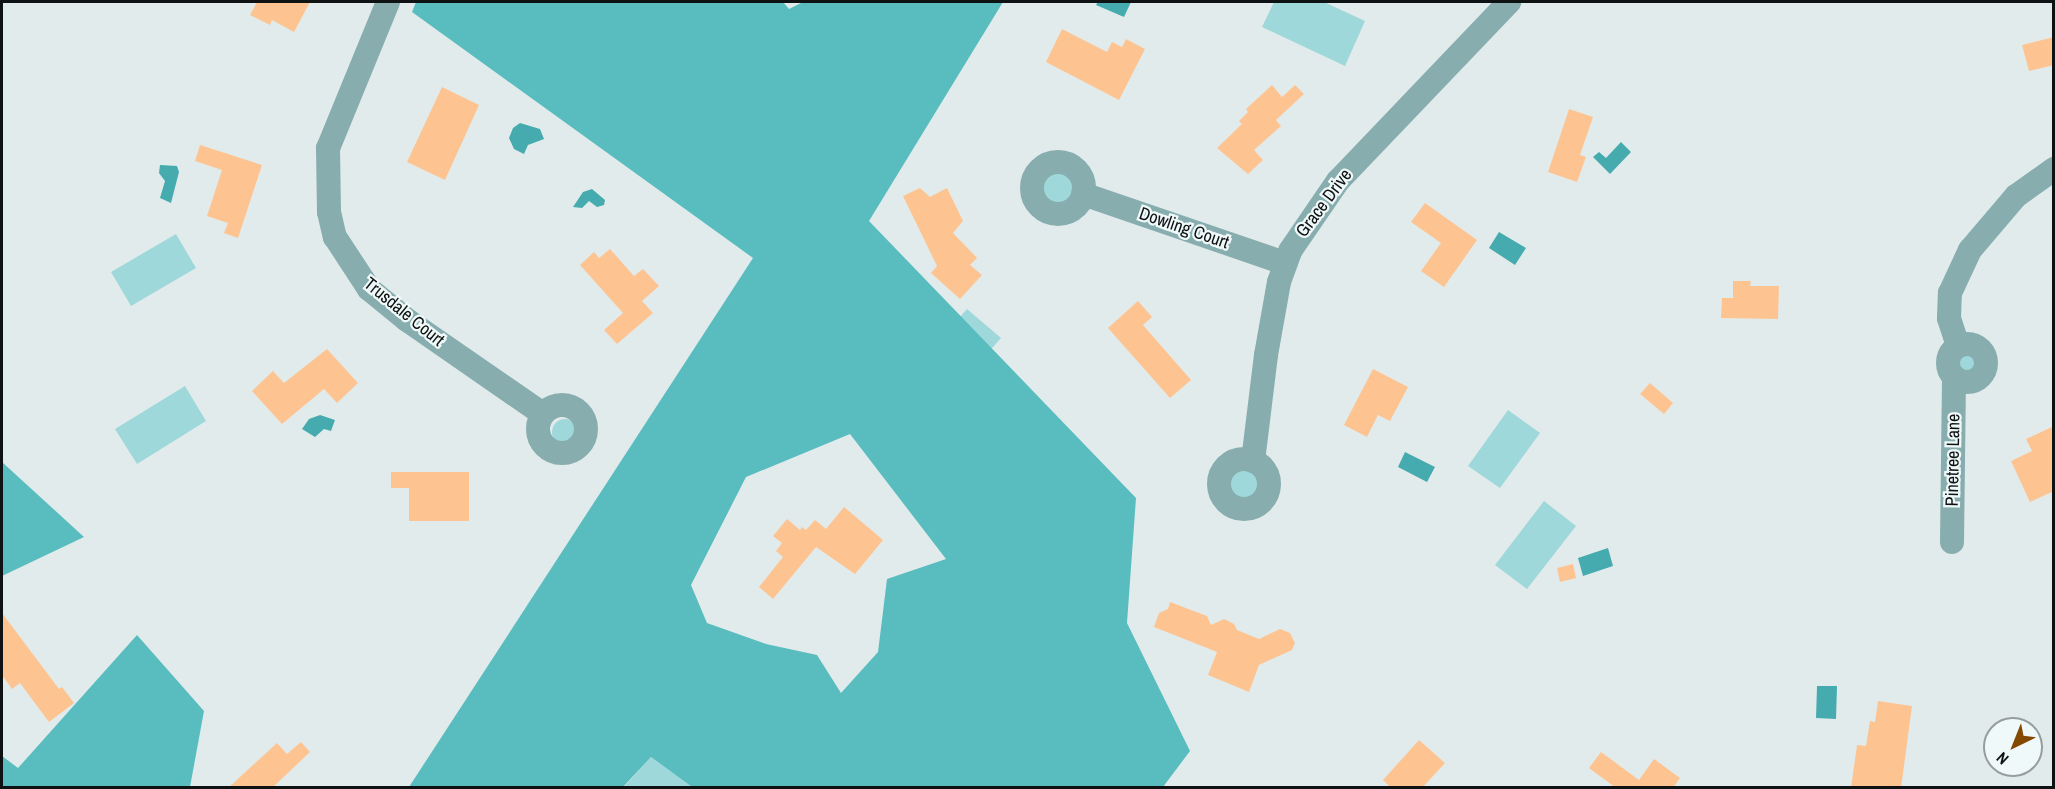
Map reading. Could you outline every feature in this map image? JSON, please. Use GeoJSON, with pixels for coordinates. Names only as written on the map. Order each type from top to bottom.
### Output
{"type":"FeatureCollection","features":[{"type":"Feature","properties":{"kind":"street","name":"Trusdale Court"},"geometry":{"type":"LineString","coordinates":[[388,2],[328,148],[328,202],[335,237],[369,289],[407,320],[543,414]]}},
{"type":"Feature","properties":{"kind":"street","name":"Grace Drive"},"geometry":{"type":"LineString","coordinates":[[1253,461],[1266,355],[1284,262],[1312,214],[1338,181],[1509,2]]}},
{"type":"Feature","properties":{"kind":"street","name":"Pinetree Lane"},"geometry":{"type":"LineString","coordinates":[[1952,542],[1954,377],[1948,360],[1958,346],[1949,318],[1950,293],[1970,250],[2016,196],[2054,169]]}},
{"type":"Feature","properties":{"kind":"street","name":"Dowling Court"},"geometry":{"type":"LineString","coordinates":[[1083,194],[1284,262]]}},
{"type":"Feature","properties":{"kind":"street"},"geometry":{"type":"LineString","coordinates":[[1954,377],[1971,382],[1981,376],[1986,366],[1980,349],[1970,344],[1958,346]]}},
{"type":"Feature","properties":{"kind":"shaded area"},"geometry":{"type":"Polygon","coordinates":[[[416,2],[783,2],[789,9],[803,2],[1003,2],[869,221],[1136,498],[1127,623],[1190,751],[1163,787],[692,787],[651,757],[623,787],[409,787],[753,258],[412,12],[416,2]],[[850,434],[746,477],[691,585],[707,623],[766,644],[817,655],[841,693],[878,652],[887,579],[946,559],[850,434]]]}},
{"type":"Feature","properties":{"kind":"shaded area"},"geometry":{"type":"Polygon","coordinates":[[[1098,2],[1131,2],[1124,17],[1096,5],[1098,2]]]}},
{"type":"Feature","properties":{"kind":"shaded area"},"geometry":{"type":"Polygon","coordinates":[[[1274,2],[1324,2],[1365,21],[1345,66],[1262,27],[1274,2]]]}},
{"type":"Feature","properties":{"kind":"shaded area"},"geometry":{"type":"Polygon","coordinates":[[[520,123],[540,129],[544,139],[528,145],[524,154],[514,149],[509,138],[513,128],[520,123]]]}},
{"type":"Feature","properties":{"kind":"shaded area"},"geometry":{"type":"Polygon","coordinates":[[[1621,142],[1631,152],[1610,174],[1593,157],[1599,152],[1606,158],[1621,142]]]}},
{"type":"Feature","properties":{"kind":"shaded area"},"geometry":{"type":"Polygon","coordinates":[[[160,165],[177,166],[179,172],[171,203],[160,198],[165,181],[159,173],[160,165]]]}},
{"type":"Feature","properties":{"kind":"shaded area"},"geometry":{"type":"Polygon","coordinates":[[[1058,166],[1073,172],[1079,187],[1073,202],[1058,208],[1043,202],[1037,187],[1043,172],[1058,166]]]}},
{"type":"Feature","properties":{"kind":"shaded area"},"geometry":{"type":"Polygon","coordinates":[[[592,189],[605,200],[604,205],[597,207],[589,201],[582,208],[573,207],[583,192],[592,189]]]}},
{"type":"Feature","properties":{"kind":"shaded area"},"geometry":{"type":"Polygon","coordinates":[[[1499,232],[1526,248],[1515,265],[1489,248],[1499,232]]]}},
{"type":"Feature","properties":{"kind":"shaded area"},"geometry":{"type":"Polygon","coordinates":[[[176,234],[196,268],[131,306],[111,272],[176,234]]]}},
{"type":"Feature","properties":{"kind":"shaded area"},"geometry":{"type":"Polygon","coordinates":[[[967,309],[1001,338],[953,393],[919,364],[967,309]]]}},
{"type":"Feature","properties":{"kind":"shaded area"},"geometry":{"type":"Polygon","coordinates":[[[1967,344],[1980,350],[1986,363],[1980,376],[1967,382],[1954,376],[1948,363],[1954,350],[1967,344]]]}},
{"type":"Feature","properties":{"kind":"shaded area"},"geometry":{"type":"Polygon","coordinates":[[[185,386],[206,421],[137,464],[115,429],[185,386]]]}},
{"type":"Feature","properties":{"kind":"shaded area"},"geometry":{"type":"Polygon","coordinates":[[[1508,410],[1540,433],[1500,488],[1468,466],[1508,410]]]}},
{"type":"Feature","properties":{"kind":"shaded area"},"geometry":{"type":"Polygon","coordinates":[[[320,415],[335,420],[331,431],[324,429],[315,437],[302,429],[309,419],[320,415]]]}},
{"type":"Feature","properties":{"kind":"shaded area"},"geometry":{"type":"Polygon","coordinates":[[[565,419],[574,423],[578,432],[574,441],[565,445],[556,441],[552,432],[556,423],[565,419]]]}},
{"type":"Feature","properties":{"kind":"shaded area"},"geometry":{"type":"Polygon","coordinates":[[[1405,452],[1435,467],[1427,482],[1398,467],[1405,452]]]}},
{"type":"Feature","properties":{"kind":"shaded area"},"geometry":{"type":"Polygon","coordinates":[[[2,462],[84,537],[2,576],[2,462]]]}},
{"type":"Feature","properties":{"kind":"shaded area"},"geometry":{"type":"Polygon","coordinates":[[[1242,466],[1255,472],[1261,485],[1255,498],[1242,504],[1229,498],[1223,485],[1229,472],[1242,466]]]}},
{"type":"Feature","properties":{"kind":"shaded area"},"geometry":{"type":"Polygon","coordinates":[[[1544,501],[1576,526],[1527,589],[1495,565],[1544,501]]]}},
{"type":"Feature","properties":{"kind":"shaded area"},"geometry":{"type":"Polygon","coordinates":[[[1608,548],[1613,566],[1583,576],[1578,558],[1608,548]]]}},
{"type":"Feature","properties":{"kind":"shaded area"},"geometry":{"type":"Polygon","coordinates":[[[137,635],[204,711],[190,787],[2,787],[2,756],[18,768],[137,635]]]}},
{"type":"Feature","properties":{"kind":"shaded area"},"geometry":{"type":"Polygon","coordinates":[[[1817,686],[1837,686],[1836,719],[1816,718],[1817,686]]]}},
{"type":"Feature","properties":{"kind":"shaded area"},"geometry":{"type":"Polygon","coordinates":[[[651,757],[692,787],[623,788],[651,757]]]}},
{"type":"Feature","properties":{"kind":"building"},"geometry":{"type":"Polygon","coordinates":[[[257,2],[310,2],[294,32],[272,20],[270,25],[250,15],[257,2]]]}},
{"type":"Feature","properties":{"kind":"building"},"geometry":{"type":"Polygon","coordinates":[[[1062,29],[1107,52],[1112,42],[1122,47],[1126,39],[1145,49],[1119,100],[1046,62],[1062,29]]]}},
{"type":"Feature","properties":{"kind":"building"},"geometry":{"type":"Polygon","coordinates":[[[2054,37],[2054,65],[2029,71],[2022,45],[2054,37]]]}},
{"type":"Feature","properties":{"kind":"building"},"geometry":{"type":"Polygon","coordinates":[[[1272,85],[1282,97],[1295,85],[1304,94],[1276,120],[1281,126],[1254,150],[1263,160],[1248,174],[1217,148],[1242,124],[1239,121],[1248,112],[1246,109],[1272,85]]]}},
{"type":"Feature","properties":{"kind":"building"},"geometry":{"type":"Polygon","coordinates":[[[442,87],[479,105],[445,180],[407,162],[442,87]]]}},
{"type":"Feature","properties":{"kind":"building"},"geometry":{"type":"Polygon","coordinates":[[[1569,109],[1593,117],[1580,155],[1586,157],[1577,182],[1548,172],[1569,109]]]}},
{"type":"Feature","properties":{"kind":"building"},"geometry":{"type":"Polygon","coordinates":[[[200,145],[262,165],[238,238],[224,233],[228,223],[207,216],[222,170],[195,161],[200,145]]]}},
{"type":"Feature","properties":{"kind":"building"},"geometry":{"type":"Polygon","coordinates":[[[920,188],[930,197],[947,188],[963,221],[953,233],[977,258],[970,265],[982,275],[960,299],[931,273],[937,266],[903,196],[920,188]]]}},
{"type":"Feature","properties":{"kind":"building"},"geometry":{"type":"Polygon","coordinates":[[[1425,203],[1477,240],[1444,287],[1421,271],[1441,243],[1411,222],[1425,203]]]}},
{"type":"Feature","properties":{"kind":"building"},"geometry":{"type":"Polygon","coordinates":[[[610,249],[634,276],[643,269],[659,286],[642,301],[653,313],[617,344],[604,330],[623,313],[580,265],[594,252],[599,258],[610,249]]]}},
{"type":"Feature","properties":{"kind":"building"},"geometry":{"type":"Polygon","coordinates":[[[1733,281],[1751,281],[1750,286],[1779,286],[1778,319],[1721,318],[1722,298],[1733,298],[1733,281]]]}},
{"type":"Feature","properties":{"kind":"building"},"geometry":{"type":"Polygon","coordinates":[[[1138,301],[1152,317],[1143,325],[1191,380],[1170,398],[1108,328],[1138,301]]]}},
{"type":"Feature","properties":{"kind":"building"},"geometry":{"type":"Polygon","coordinates":[[[327,349],[358,383],[337,403],[324,389],[282,424],[252,391],[273,371],[284,383],[327,349]]]}},
{"type":"Feature","properties":{"kind":"building"},"geometry":{"type":"Polygon","coordinates":[[[1373,369],[1408,387],[1390,421],[1378,415],[1367,437],[1344,425],[1373,369]]]}},
{"type":"Feature","properties":{"kind":"building"},"geometry":{"type":"Polygon","coordinates":[[[1650,383],[1673,403],[1664,414],[1640,394],[1650,383]]]}},
{"type":"Feature","properties":{"kind":"building"},"geometry":{"type":"Polygon","coordinates":[[[2054,426],[2054,491],[2030,502],[2011,461],[2032,451],[2026,439],[2054,426]]]}},
{"type":"Feature","properties":{"kind":"building"},"geometry":{"type":"Polygon","coordinates":[[[391,472],[469,472],[469,521],[409,521],[409,488],[391,488],[391,472]]]}},
{"type":"Feature","properties":{"kind":"building"},"geometry":{"type":"Polygon","coordinates":[[[844,507],[883,540],[855,574],[816,547],[773,599],[759,587],[783,557],[776,551],[782,543],[773,536],[787,519],[800,530],[802,527],[806,530],[815,520],[826,529],[844,507]]]}},
{"type":"Feature","properties":{"kind":"building"},"geometry":{"type":"Polygon","coordinates":[[[1573,564],[1576,578],[1560,582],[1557,568],[1573,564]]]}},
{"type":"Feature","properties":{"kind":"building"},"geometry":{"type":"Polygon","coordinates":[[[1170,602],[1207,616],[1211,625],[1224,619],[1234,624],[1237,630],[1259,639],[1280,629],[1290,633],[1295,643],[1292,650],[1259,665],[1249,692],[1208,675],[1217,652],[1154,627],[1159,613],[1168,609],[1170,602]]]}},
{"type":"Feature","properties":{"kind":"building"},"geometry":{"type":"Polygon","coordinates":[[[2,613],[59,689],[62,687],[74,703],[49,722],[20,683],[12,689],[2,675],[2,613]]]}},
{"type":"Feature","properties":{"kind":"building"},"geometry":{"type":"Polygon","coordinates":[[[1878,701],[1912,706],[1901,788],[1851,788],[1857,745],[1866,746],[1870,721],[1875,722],[1878,701]]]}},
{"type":"Feature","properties":{"kind":"building"},"geometry":{"type":"Polygon","coordinates":[[[1419,740],[1445,763],[1422,788],[1391,788],[1383,780],[1419,740]]]}},
{"type":"Feature","properties":{"kind":"building"},"geometry":{"type":"Polygon","coordinates":[[[301,742],[310,752],[272,788],[228,788],[277,743],[287,754],[301,742]]]}},
{"type":"Feature","properties":{"kind":"building"},"geometry":{"type":"Polygon","coordinates":[[[1601,752],[1639,780],[1654,759],[1680,778],[1673,788],[1616,788],[1589,768],[1601,752]]]}}]}
